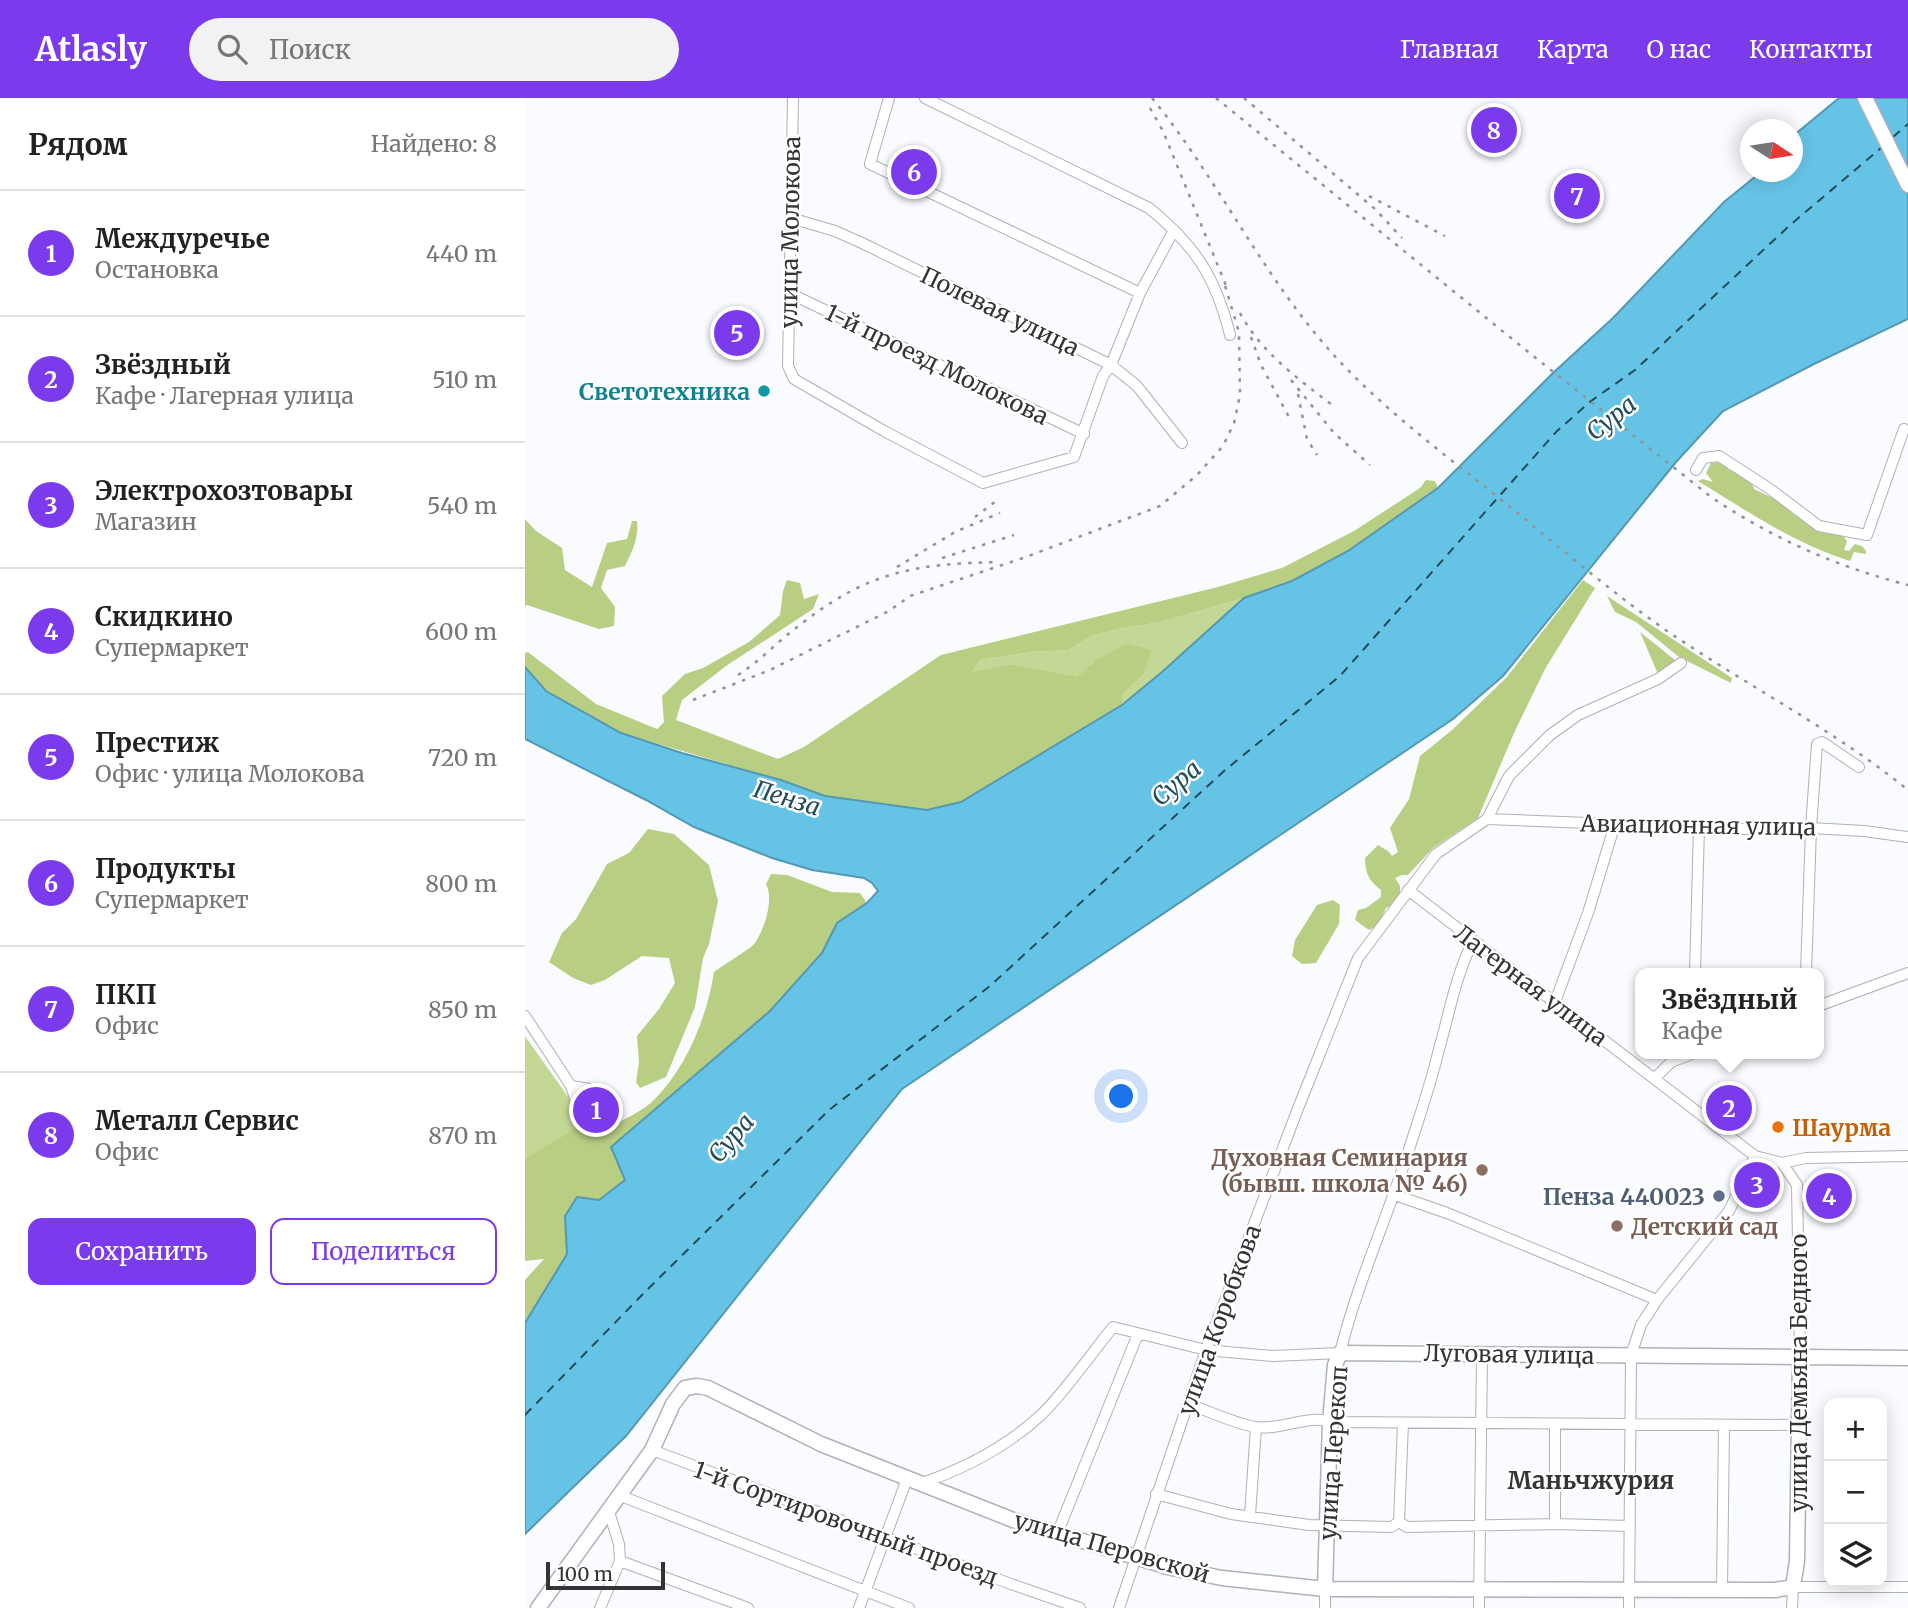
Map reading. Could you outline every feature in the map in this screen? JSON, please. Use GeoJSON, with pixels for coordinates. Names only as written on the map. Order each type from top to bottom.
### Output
{"type":"FeatureCollection","features":[{"type":"Feature","properties":{"kind":"main road"},"geometry":{"type":"LineString","coordinates":[[1864,98],[1908,185]]}},
{"type":"Feature","properties":{"kind":"main road","name":"Луговая улица"},"geometry":{"type":"LineString","coordinates":[[1340,1353],[1908,1358]]}},
{"type":"Feature","properties":{"kind":"main road","name":"улица Перекоп"},"geometry":{"type":"LineString","coordinates":[[1325,1589],[1330,1423],[1335,1365],[1340,1353]]}},
{"type":"Feature","properties":{"kind":"main road","name":"улица Демьяна Бедного"},"geometry":{"type":"LineString","coordinates":[[1793,1587],[1797,1561],[1800,1357]]}},
{"type":"Feature","properties":{"kind":"main road","name":"улица Перовской"},"geometry":{"type":"LineString","coordinates":[[652,1450],[673,1404],[685,1388],[697,1386],[708,1388],[821,1444],[1013,1520],[1136,1558],[1222,1578],[1325,1589],[1775,1590],[1793,1587]]}},
{"type":"Feature","properties":{"kind":"main road"},"geometry":{"type":"LineString","coordinates":[[538,1608],[652,1450]]}},
{"type":"Feature","properties":{"kind":"street","name":"улица Молокова"},"geometry":{"type":"LineString","coordinates":[[793,98],[787,366],[794,379],[884,432],[983,483],[1075,457],[1084,434]]}},
{"type":"Feature","properties":{"kind":"street"},"geometry":{"type":"LineString","coordinates":[[889,98],[870,163],[1140,293]]}},
{"type":"Feature","properties":{"kind":"street"},"geometry":{"type":"LineString","coordinates":[[925,98],[1149,208],[1174,230],[1207,271],[1221,301],[1230,335]]}},
{"type":"Feature","properties":{"kind":"street","name":"Полевая улица"},"geometry":{"type":"LineString","coordinates":[[791,218],[835,231],[862,243],[1111,365],[1137,386],[1182,443]]}},
{"type":"Feature","properties":{"kind":"street"},"geometry":{"type":"LineString","coordinates":[[1084,434],[1104,376],[1140,293],[1174,230]]}},
{"type":"Feature","properties":{"kind":"street","name":"1-й проезд Молокова"},"geometry":{"type":"LineString","coordinates":[[789,293],[1084,434]]}},
{"type":"Feature","properties":{"kind":"street"},"geometry":{"type":"LineString","coordinates":[[1696,470],[1703,458],[1719,456],[1770,489],[1819,526],[1867,536],[1904,429]]}},
{"type":"Feature","properties":{"kind":"street"},"geometry":{"type":"LineString","coordinates":[[1897,450],[1908,451]]}},
{"type":"Feature","properties":{"kind":"street"},"geometry":{"type":"LineString","coordinates":[[1487,819],[1509,776],[1550,736],[1578,715],[1650,684],[1672,672],[1681,663]]}},
{"type":"Feature","properties":{"kind":"street"},"geometry":{"type":"LineString","coordinates":[[1806,968],[1817,744],[1822,742],[1859,767]]}},
{"type":"Feature","properties":{"kind":"street","name":"Авиационная улица"},"geometry":{"type":"LineString","coordinates":[[1487,819],[1699,827],[1811,828],[1908,837]]}},
{"type":"Feature","properties":{"kind":"street","name":"улица Коробкова"},"geometry":{"type":"LineString","coordinates":[[1118,1608],[1206,1350],[1343,990],[1358,958],[1436,854],[1487,819]]}},
{"type":"Feature","properties":{"kind":"street"},"geometry":{"type":"LineString","coordinates":[[1555,1002],[1588,913],[1615,824]]}},
{"type":"Feature","properties":{"kind":"street"},"geometry":{"type":"LineString","coordinates":[[1695,968],[1699,827]]}},
{"type":"Feature","properties":{"kind":"street","name":"Лагерная улица"},"geometry":{"type":"LineString","coordinates":[[1408,890],[1755,1156]]}},
{"type":"Feature","properties":{"kind":"street","name":"улица Перекоп"},"geometry":{"type":"LineString","coordinates":[[1340,1353],[1349,1317],[1395,1195],[1438,1055],[1458,974],[1473,942]]}},
{"type":"Feature","properties":{"kind":"street"},"geometry":{"type":"LineString","coordinates":[[1824,1004],[1908,973]]}},
{"type":"Feature","properties":{"kind":"street"},"geometry":{"type":"LineString","coordinates":[[525,1016],[571,1086],[577,1104],[584,1108],[591,1107],[595,1100],[594,1093],[590,1089],[571,1086]]}},
{"type":"Feature","properties":{"kind":"street"},"geometry":{"type":"LineString","coordinates":[[1655,1078],[1671,1062],[1679,1059]]}},
{"type":"Feature","properties":{"kind":"street"},"geometry":{"type":"LineString","coordinates":[[1629,1608],[1631,1355],[1641,1325],[1657,1300],[1729,1211],[1755,1156],[1782,1163],[1806,1158],[1908,1156]]}},
{"type":"Feature","properties":{"kind":"street","name":"улица Демьяна Бедного"},"geometry":{"type":"LineString","coordinates":[[1782,1163],[1797,1185],[1800,1357]]}},
{"type":"Feature","properties":{"kind":"street"},"geometry":{"type":"LineString","coordinates":[[1395,1195],[1447,1213],[1657,1300]]}},
{"type":"Feature","properties":{"kind":"street","name":"Луговая улица"},"geometry":{"type":"LineString","coordinates":[[913,1481],[943,1476],[982,1459],[1020,1433],[1042,1414],[1113,1327],[1206,1350],[1273,1356],[1340,1353]]}},
{"type":"Feature","properties":{"kind":"street"},"geometry":{"type":"LineString","coordinates":[[1057,1534],[1138,1334]]}},
{"type":"Feature","properties":{"kind":"street"},"geometry":{"type":"LineString","coordinates":[[1479,1608],[1482,1354]]}},
{"type":"Feature","properties":{"kind":"street"},"geometry":{"type":"LineString","coordinates":[[1188,1404],[1256,1427],[1284,1426],[1323,1419],[1330,1423],[1799,1425]]}},
{"type":"Feature","properties":{"kind":"street"},"geometry":{"type":"LineString","coordinates":[[1399,1522],[1403,1423]]}},
{"type":"Feature","properties":{"kind":"street"},"geometry":{"type":"LineString","coordinates":[[1555,1424],[1555,1524]]}},
{"type":"Feature","properties":{"kind":"street"},"geometry":{"type":"LineString","coordinates":[[1722,1589],[1724,1424]]}},
{"type":"Feature","properties":{"kind":"street"},"geometry":{"type":"LineString","coordinates":[[1250,1515],[1256,1427]]}},
{"type":"Feature","properties":{"kind":"street","name":"1-й Сортировочный проезд"},"geometry":{"type":"LineString","coordinates":[[652,1450],[1080,1608]]}},
{"type":"Feature","properties":{"kind":"street"},"geometry":{"type":"LineString","coordinates":[[859,1608],[886,1536],[913,1481]]}},
{"type":"Feature","properties":{"kind":"street"},"geometry":{"type":"LineString","coordinates":[[1156,1494],[1231,1514],[1327,1526],[1391,1527],[1399,1522]]}},
{"type":"Feature","properties":{"kind":"street"},"geometry":{"type":"LineString","coordinates":[[621,1496],[909,1608]]}},
{"type":"Feature","properties":{"kind":"street"},"geometry":{"type":"LineString","coordinates":[[600,1608],[619,1561],[619,1544],[609,1512]]}},
{"type":"Feature","properties":{"kind":"street"},"geometry":{"type":"LineString","coordinates":[[1399,1522],[1407,1527],[1555,1524],[1630,1526]]}},
{"type":"Feature","properties":{"kind":"street"},"geometry":{"type":"LineString","coordinates":[[619,1561],[748,1608]]}},
{"type":"Feature","properties":{"kind":"street"},"geometry":{"type":"LineString","coordinates":[[1793,1587],[1908,1587]]}},
{"type":"Feature","properties":{"kind":"street","name":"улица Демьяна Бедного"},"geometry":{"type":"LineString","coordinates":[[1793,1587],[1793,1608]]}},
{"type":"Feature","properties":{"kind":"street","name":"улица Перекоп"},"geometry":{"type":"LineString","coordinates":[[1325,1589],[1325,1608]]}},
{"type":"Feature","properties":{"kind":"green space"},"geometry":{"type":"Polygon","coordinates":[[[1720,462],[1729,470],[1751,480],[1754,489],[1777,500],[1794,515],[1843,536],[1847,541],[1844,550],[1849,551],[1855,544],[1862,546],[1866,554],[1854,552],[1850,561],[1810,546],[1698,481],[1703,479],[1713,482],[1706,473],[1711,463],[1720,462]]]}},
{"type":"Feature","properties":{"kind":"green space"},"geometry":{"type":"Polygon","coordinates":[[[1426,480],[1435,481],[1438,488],[1348,551],[1292,581],[1161,622],[1091,636],[1069,650],[1032,652],[980,660],[972,672],[1010,664],[1077,677],[1094,662],[1125,644],[1152,650],[1143,675],[1124,693],[1122,705],[961,802],[927,810],[825,796],[781,780],[621,733],[545,691],[525,667],[525,653],[528,652],[596,704],[657,729],[664,722],[662,696],[685,674],[703,668],[749,642],[780,615],[787,580],[800,583],[804,599],[819,594],[813,609],[726,666],[682,700],[676,720],[778,759],[804,747],[941,655],[1218,587],[1282,568],[1354,531],[1420,488],[1426,480]]]}},
{"type":"Feature","properties":{"kind":"green space"},"geometry":{"type":"Polygon","coordinates":[[[525,519],[536,531],[562,548],[565,570],[592,587],[607,543],[627,539],[632,521],[637,521],[636,539],[625,566],[607,570],[601,588],[615,607],[614,626],[599,629],[525,606],[525,519]]]}},
{"type":"Feature","properties":{"kind":"green space"},"geometry":{"type":"Polygon","coordinates":[[[1583,580],[1595,588],[1545,669],[1478,818],[1433,848],[1408,875],[1395,878],[1400,886],[1400,894],[1394,904],[1386,908],[1378,926],[1369,930],[1355,920],[1358,910],[1366,908],[1381,897],[1381,890],[1369,876],[1365,858],[1378,845],[1392,856],[1398,852],[1390,828],[1409,799],[1420,756],[1452,730],[1506,678],[1583,580]]]}},
{"type":"Feature","properties":{"kind":"green space"},"geometry":{"type":"Polygon","coordinates":[[[1607,596],[1732,678],[1731,683],[1679,657],[1636,622],[1615,612],[1607,596]]]}},
{"type":"Feature","properties":{"kind":"green space"},"geometry":{"type":"Polygon","coordinates":[[[1244,598],[1122,705],[1124,693],[1143,675],[1094,662],[1077,678],[1010,664],[971,673],[980,660],[1032,652],[1069,650],[1091,636],[1161,622],[1244,598]]]}},
{"type":"Feature","properties":{"kind":"green space"},"geometry":{"type":"Polygon","coordinates":[[[1640,632],[1675,660],[1674,665],[1658,674],[1640,632]]]}},
{"type":"Feature","properties":{"kind":"green space"},"geometry":{"type":"Polygon","coordinates":[[[648,829],[674,834],[709,865],[718,901],[709,944],[703,958],[695,1007],[666,1077],[640,1088],[636,1082],[639,1062],[637,1036],[659,1009],[675,983],[669,958],[642,956],[605,980],[591,985],[573,978],[549,962],[562,933],[576,919],[607,864],[629,853],[648,829]]]}},
{"type":"Feature","properties":{"kind":"green space"},"geometry":{"type":"Polygon","coordinates":[[[771,874],[787,875],[832,892],[860,893],[867,903],[837,923],[822,953],[770,1011],[611,1147],[626,1180],[599,1200],[565,1216],[567,1254],[525,1323],[525,1280],[544,1259],[525,1261],[525,1159],[586,1122],[609,1128],[655,1099],[677,1072],[694,1040],[714,972],[752,946],[759,937],[767,914],[769,897],[766,884],[771,874]]]}},
{"type":"Feature","properties":{"kind":"green space"},"geometry":{"type":"Polygon","coordinates":[[[1333,900],[1340,905],[1339,924],[1316,963],[1302,964],[1292,956],[1295,940],[1317,905],[1333,900]]]}},
{"type":"Feature","properties":{"kind":"green space"},"geometry":{"type":"Polygon","coordinates":[[[525,1036],[586,1122],[525,1209],[525,1036]]]}},
{"type":"Feature","properties":{"kind":"water"},"geometry":{"type":"Polygon","coordinates":[[[1839,98],[1908,98],[1908,319],[1723,411],[1676,462],[1503,676],[1453,719],[902,1089],[626,1436],[525,1534],[525,1323],[567,1254],[565,1216],[577,1197],[599,1200],[625,1180],[611,1147],[770,1011],[822,953],[837,923],[867,903],[878,891],[864,878],[812,870],[772,858],[694,827],[525,739],[525,667],[546,691],[621,733],[682,753],[781,780],[825,796],[927,810],[961,802],[1122,705],[1244,598],[1292,581],[1348,551],[1438,488],[1553,373],[1613,318],[1724,202],[1749,182],[1803,182],[1803,128],[1839,98]]]}},
{"type":"Feature","properties":{"kind":"ferry route"},"geometry":{"type":"LineString","coordinates":[[1893,137],[1908,124]]}},
{"type":"Feature","properties":{"kind":"ferry route"},"geometry":{"type":"LineString","coordinates":[[525,1415],[829,1110],[990,986],[1224,771],[1340,676],[1556,432],[1591,401],[1635,370],[1789,226],[1881,148]]}},
{"type":"Feature","properties":{"kind":"railway"},"geometry":{"type":"LineString","coordinates":[[1152,98],[1200,164],[1290,301],[1343,365],[1381,401],[1648,618],[1851,748],[1908,790]]}},
{"type":"Feature","properties":{"kind":"railway"},"geometry":{"type":"LineString","coordinates":[[1216,98],[1711,497],[1758,526],[1806,550],[1908,585]]}},
{"type":"Feature","properties":{"kind":"railway"},"geometry":{"type":"LineString","coordinates":[[1244,98],[1375,209],[1402,238]]}},
{"type":"Feature","properties":{"kind":"railway"},"geometry":{"type":"LineString","coordinates":[[1150,108],[1163,131],[1227,288]]}},
{"type":"Feature","properties":{"kind":"railway"},"geometry":{"type":"LineString","coordinates":[[1369,196],[1445,236]]}},
{"type":"Feature","properties":{"kind":"railway"},"geometry":{"type":"LineString","coordinates":[[693,700],[770,670],[889,611],[910,596],[1026,557],[1160,506],[1197,475],[1223,446],[1234,423],[1240,395],[1239,332],[1223,279]]}},
{"type":"Feature","properties":{"kind":"railway"},"geometry":{"type":"LineString","coordinates":[[1240,313],[1271,354],[1336,408]]}},
{"type":"Feature","properties":{"kind":"railway"},"geometry":{"type":"LineString","coordinates":[[1251,337],[1261,365],[1289,417]]}},
{"type":"Feature","properties":{"kind":"railway"},"geometry":{"type":"LineString","coordinates":[[1291,380],[1334,433],[1370,465]]}},
{"type":"Feature","properties":{"kind":"railway"},"geometry":{"type":"LineString","coordinates":[[1298,394],[1307,439],[1317,455]]}},
{"type":"Feature","properties":{"kind":"railway"},"geometry":{"type":"LineString","coordinates":[[975,517],[996,501]]}},
{"type":"Feature","properties":{"kind":"railway"},"geometry":{"type":"LineString","coordinates":[[897,567],[955,532],[1000,513]]}},
{"type":"Feature","properties":{"kind":"railway"},"geometry":{"type":"LineString","coordinates":[[942,558],[1014,535]]}},
{"type":"Feature","properties":{"kind":"railway"},"geometry":{"type":"LineString","coordinates":[[738,675],[821,609],[868,583],[915,569],[999,562]]}},
{"type":"Feature","properties":{"kind":"place","name":"Металл Сервис"},"geometry":{"type":"Point","coordinates":[1494,130]}},
{"type":"Feature","properties":{"kind":"place","name":"Продукты"},"geometry":{"type":"Point","coordinates":[914,172]}},
{"type":"Feature","properties":{"kind":"place","name":"ПКП"},"geometry":{"type":"Point","coordinates":[1577,196]}},
{"type":"Feature","properties":{"kind":"place","name":"Престиж"},"geometry":{"type":"Point","coordinates":[737,333]}},
{"type":"Feature","properties":{"kind":"place","name":"Светотехника"},"geometry":{"type":"Point","coordinates":[764,391]}},
{"type":"Feature","properties":{"kind":"place","name":"Звёздный"},"geometry":{"type":"Point","coordinates":[1729,1108]}},
{"type":"Feature","properties":{"kind":"place","name":"Междуречье"},"geometry":{"type":"Point","coordinates":[596,1110]}},
{"type":"Feature","properties":{"kind":"place","name":"Шаурма"},"geometry":{"type":"Point","coordinates":[1778,1127]}},
{"type":"Feature","properties":{"kind":"place","name":"Духовная Семинария (бывш. школа № 46)"},"geometry":{"type":"Point","coordinates":[1482,1170]}},
{"type":"Feature","properties":{"kind":"place","name":"Электрохозтовары"},"geometry":{"type":"Point","coordinates":[1757,1185]}},
{"type":"Feature","properties":{"kind":"place","name":"Пенза 440023"},"geometry":{"type":"Point","coordinates":[1719,1196]}},
{"type":"Feature","properties":{"kind":"place","name":"Скидкино"},"geometry":{"type":"Point","coordinates":[1829,1196]}},
{"type":"Feature","properties":{"kind":"place","name":"Детский сад"},"geometry":{"type":"Point","coordinates":[1617,1226]}},
{"type":"Feature","properties":{"kind":"district","name":"Маньчжурия"},"geometry":{"type":"Point","coordinates":[1591,1480]}},
{"type":"Feature","properties":{"kind":"water label","name":"Сура"},"geometry":{"type":"Point","coordinates":[1611,418]}},
{"type":"Feature","properties":{"kind":"water label","name":"Сура"},"geometry":{"type":"Point","coordinates":[1176,783]}},
{"type":"Feature","properties":{"kind":"water label","name":"Пенза"},"geometry":{"type":"Point","coordinates":[787,798]}},
{"type":"Feature","properties":{"kind":"water label","name":"Сура"},"geometry":{"type":"Point","coordinates":[731,1138]}}]}
